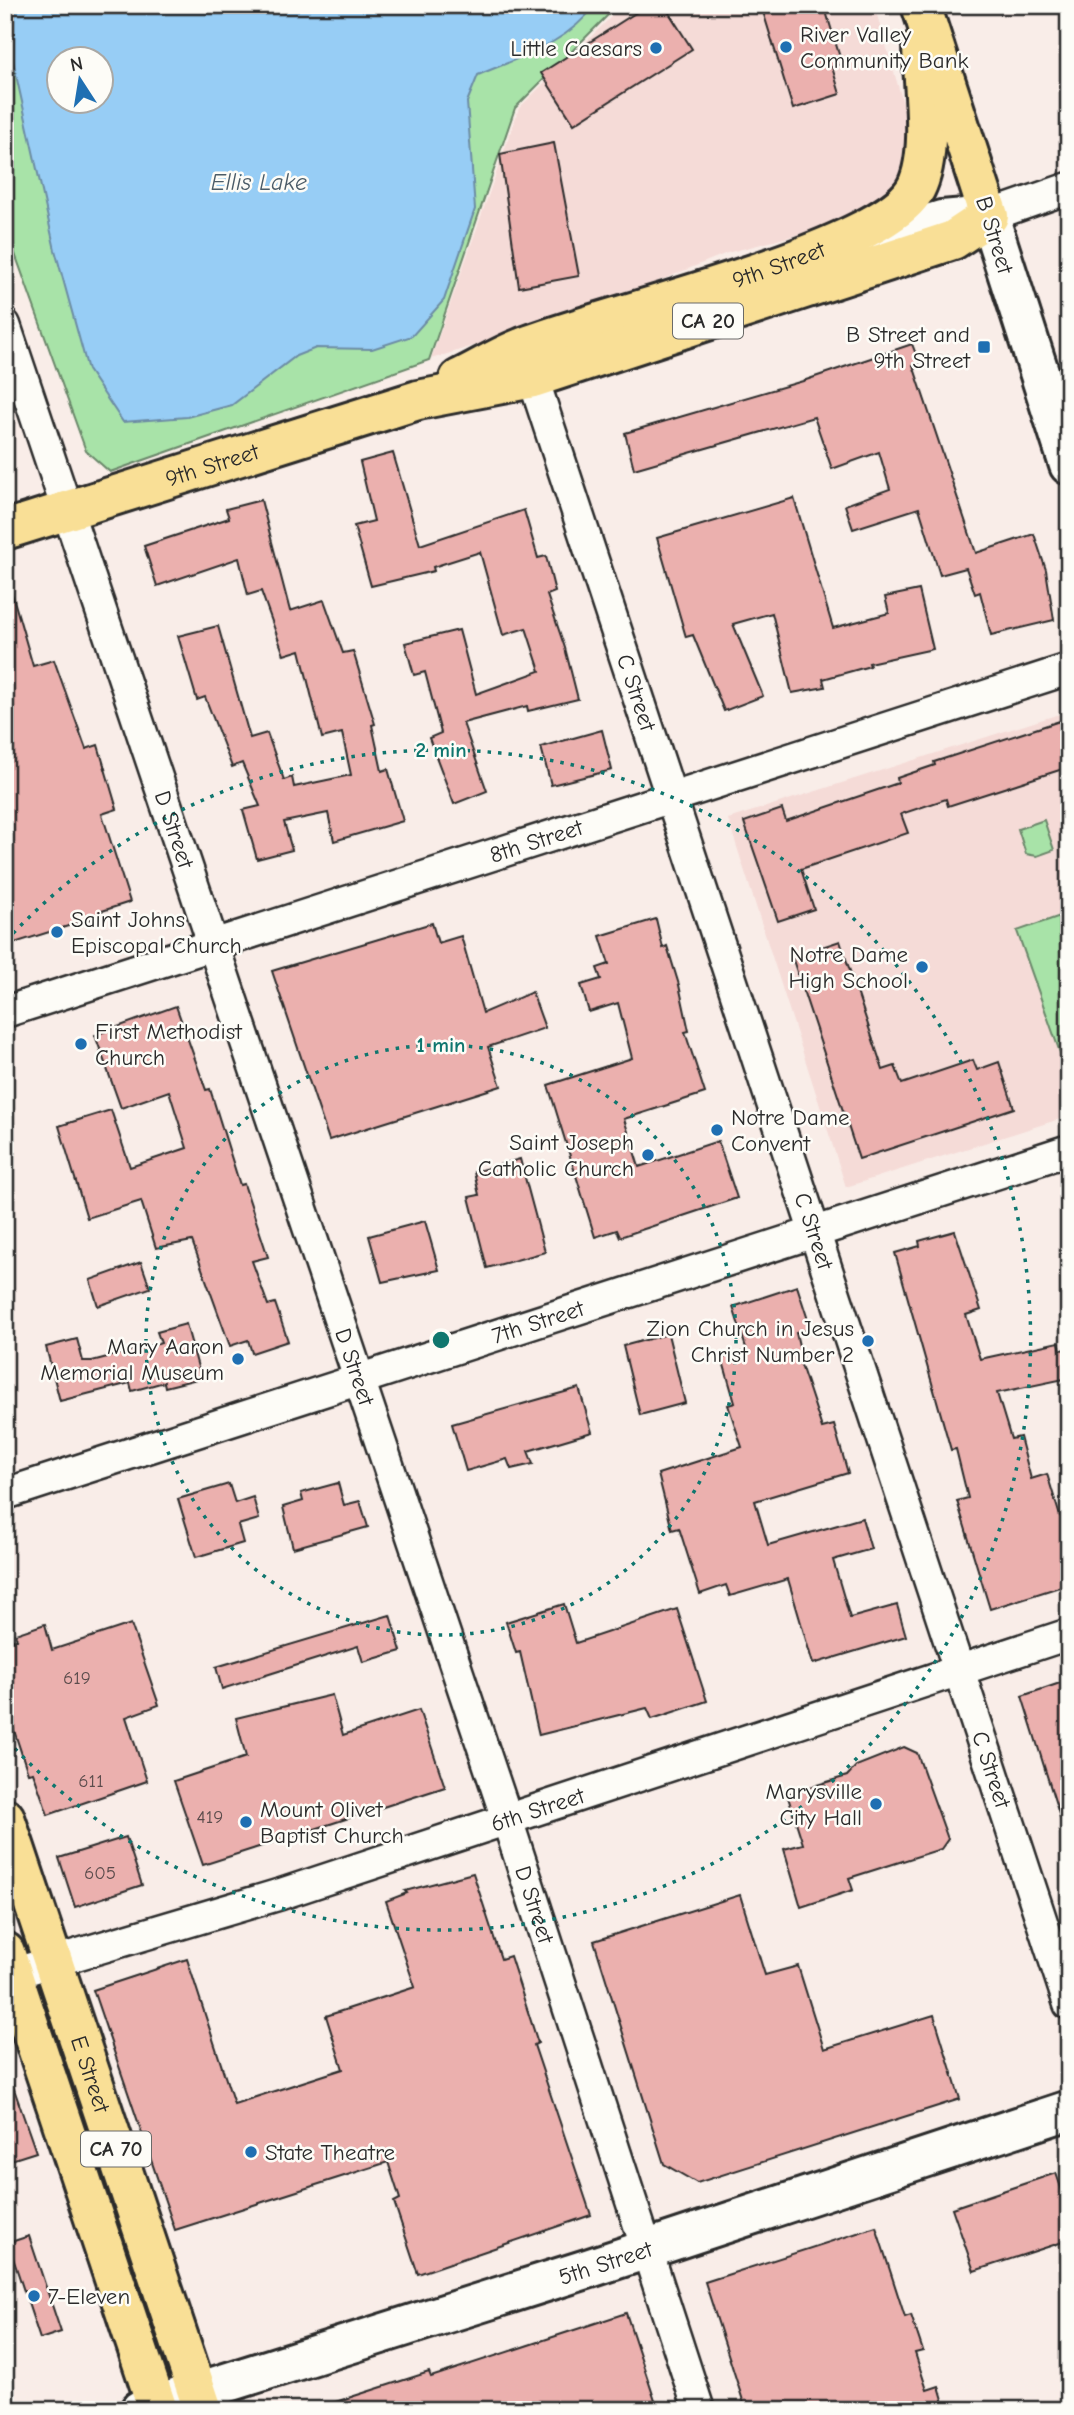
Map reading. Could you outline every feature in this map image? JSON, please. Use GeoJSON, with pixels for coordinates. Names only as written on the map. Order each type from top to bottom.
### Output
{"type":"FeatureCollection","features":[{"type":"Feature","properties":{"kind":"highway","name":"B Street"},"geometry":{"type":"LineString","coordinates":[[921,5],[989,216]]}},
{"type":"Feature","properties":{"kind":"highway","name":"CA 20"},"geometry":{"type":"LineString","coordinates":[[792,260],[874,225],[894,212],[914,190],[923,166],[925,146],[921,5]]}},
{"type":"Feature","properties":{"kind":"highway","name":"9th Street"},"geometry":{"type":"LineString","coordinates":[[5,530],[418,400],[533,378],[953,240],[989,216]]}},
{"type":"Feature","properties":{"kind":"highway","name":"9th Street"},"geometry":{"type":"LineString","coordinates":[[418,400],[521,348],[792,260]]}},
{"type":"Feature","properties":{"kind":"highway","name":"E Street"},"geometry":{"type":"LineString","coordinates":[[5,1818],[200,2401]]}},
{"type":"Feature","properties":{"kind":"highway","name":"E Street"},"geometry":{"type":"LineString","coordinates":[[8,1967],[151,2408]]}},
{"type":"Feature","properties":{"kind":"main road","name":"9th Street"},"geometry":{"type":"LineString","coordinates":[[792,260],[845,250],[942,220],[989,216]]}},
{"type":"Feature","properties":{"kind":"main road","name":"B Street"},"geometry":{"type":"LineString","coordinates":[[989,216],[1069,465]]}},
{"type":"Feature","properties":{"kind":"main road","name":"5th Street"},"geometry":{"type":"LineString","coordinates":[[151,2408],[200,2401],[645,2248],[1069,2110]]}},
{"type":"Feature","properties":{"kind":"street","name":"9th Street"},"geometry":{"type":"LineString","coordinates":[[989,216],[1069,188]]}},
{"type":"Feature","properties":{"kind":"street","name":"D Street"},"geometry":{"type":"LineString","coordinates":[[5,326],[215,943],[507,1819],[699,2410]]}},
{"type":"Feature","properties":{"kind":"street","name":"C Street"},"geometry":{"type":"LineString","coordinates":[[533,378],[1069,2004]]}},
{"type":"Feature","properties":{"kind":"street","name":"8th Street"},"geometry":{"type":"LineString","coordinates":[[5,1012],[1069,669]]}},
{"type":"Feature","properties":{"kind":"street","name":"7th Street"},"geometry":{"type":"LineString","coordinates":[[5,1493],[1069,1150]]}},
{"type":"Feature","properties":{"kind":"street","name":"6th Street"},"geometry":{"type":"LineString","coordinates":[[8,1967],[53,1960],[281,1894],[961,1672],[1069,1634]]}},
{"type":"Feature","properties":{"kind":"shaded area"},"geometry":{"type":"Polygon","coordinates":[[[623,5],[874,5],[910,126],[903,179],[868,212],[838,224],[727,253],[583,312],[431,359],[519,108],[623,5]]]}},
{"type":"Feature","properties":{"kind":"shaded area","name":"Notre Dame High School"},"geometry":{"type":"Polygon","coordinates":[[[1069,711],[1069,1116],[846,1187],[728,819],[1069,711]]]}},
{"type":"Feature","properties":{"kind":"green space","name":"Ellis Lake"},"geometry":{"type":"Polygon","coordinates":[[[5,5],[618,5],[515,108],[429,360],[110,472],[86,451],[5,226],[5,5]]]}},
{"type":"Feature","properties":{"kind":"green space"},"geometry":{"type":"Polygon","coordinates":[[[1044,820],[1054,850],[1037,856],[1026,854],[1018,829],[1044,820]]]}},
{"type":"Feature","properties":{"kind":"green space"},"geometry":{"type":"Polygon","coordinates":[[[1069,913],[1069,1078],[1017,931],[1069,913]]]}},
{"type":"Feature","properties":{"kind":"water","name":"Ellis Lake"},"geometry":{"type":"Polygon","coordinates":[[[5,5],[595,5],[571,30],[557,40],[478,75],[467,102],[475,209],[444,300],[412,336],[372,349],[316,348],[296,356],[232,405],[187,417],[123,422],[88,370],[55,250],[12,57],[5,46],[5,5]]]}},
{"type":"Feature","properties":{"kind":"building"},"geometry":{"type":"Polygon","coordinates":[[[648,5],[664,5],[692,49],[574,124],[541,73],[648,5]]]}},
{"type":"Feature","properties":{"kind":"building"},"geometry":{"type":"Polygon","coordinates":[[[761,5],[824,5],[842,64],[832,67],[840,94],[793,109],[761,5]]]}},
{"type":"Feature","properties":{"kind":"building"},"geometry":{"type":"Polygon","coordinates":[[[554,143],[579,276],[519,287],[500,154],[554,143]]]}},
{"type":"Feature","properties":{"kind":"building"},"geometry":{"type":"Polygon","coordinates":[[[912,344],[919,362],[913,365],[976,553],[1034,534],[1046,570],[1054,620],[991,635],[980,592],[975,594],[966,568],[940,575],[919,508],[853,529],[845,505],[890,489],[879,452],[832,469],[814,417],[634,469],[625,433],[803,381],[912,344]]]}},
{"type":"Feature","properties":{"kind":"building"},"geometry":{"type":"Polygon","coordinates":[[[393,453],[420,545],[524,510],[538,558],[546,556],[555,592],[547,595],[565,648],[578,699],[528,711],[527,706],[463,723],[487,791],[454,804],[429,738],[441,733],[425,672],[414,675],[405,643],[459,630],[476,694],[540,671],[526,628],[503,635],[480,552],[433,567],[434,571],[371,586],[354,526],[374,521],[360,462],[393,453]]]}},
{"type":"Feature","properties":{"kind":"building"},"geometry":{"type":"Polygon","coordinates":[[[794,498],[833,628],[889,613],[885,597],[919,590],[933,649],[869,663],[870,666],[823,679],[825,687],[792,693],[772,613],[733,624],[763,696],[724,711],[693,635],[686,637],[657,538],[794,498]]]}},
{"type":"Feature","properties":{"kind":"building"},"geometry":{"type":"Polygon","coordinates":[[[261,500],[290,611],[324,600],[343,653],[353,651],[375,724],[372,725],[382,771],[388,769],[403,821],[334,841],[328,813],[284,822],[292,850],[257,859],[243,810],[260,806],[242,763],[232,767],[205,697],[197,700],[178,636],[218,626],[250,738],[267,733],[284,780],[292,777],[294,787],[351,775],[342,733],[322,738],[300,650],[284,655],[261,591],[248,595],[239,558],[157,586],[144,546],[229,518],[226,509],[261,500]]]}},
{"type":"Feature","properties":{"kind":"building"},"geometry":{"type":"Polygon","coordinates":[[[5,590],[11,590],[33,666],[54,660],[86,749],[98,745],[117,809],[102,814],[130,902],[99,912],[100,916],[5,946],[5,590]]]}},
{"type":"Feature","properties":{"kind":"building"},"geometry":{"type":"Polygon","coordinates":[[[1069,718],[1069,767],[948,806],[946,799],[901,814],[908,833],[801,869],[814,909],[778,921],[744,822],[782,809],[786,821],[898,783],[897,778],[935,765],[934,762],[1069,718]]]}},
{"type":"Feature","properties":{"kind":"building"},"geometry":{"type":"Polygon","coordinates":[[[602,730],[612,770],[551,785],[541,747],[602,730]]]}},
{"type":"Feature","properties":{"kind":"building"},"geometry":{"type":"Polygon","coordinates":[[[656,919],[663,948],[667,946],[679,985],[689,1031],[685,1032],[705,1093],[624,1119],[639,1167],[718,1141],[737,1198],[620,1237],[617,1230],[595,1237],[548,1085],[632,1058],[618,1003],[589,1012],[581,985],[601,979],[597,968],[609,964],[600,936],[656,919]]]}},
{"type":"Feature","properties":{"kind":"building"},"geometry":{"type":"Polygon","coordinates":[[[432,923],[438,943],[461,936],[483,1013],[532,992],[545,1028],[488,1047],[501,1086],[329,1140],[272,971],[432,923]]]}},
{"type":"Feature","properties":{"kind":"building"},"geometry":{"type":"Polygon","coordinates":[[[840,941],[883,1070],[895,1066],[902,1084],[973,1060],[977,1070],[999,1062],[1014,1108],[859,1159],[792,957],[840,941]]]}},
{"type":"Feature","properties":{"kind":"building"},"geometry":{"type":"Polygon","coordinates":[[[176,1006],[206,1090],[210,1089],[240,1185],[244,1184],[268,1257],[252,1261],[268,1305],[275,1303],[288,1341],[252,1353],[248,1340],[230,1346],[192,1241],[156,1248],[141,1201],[87,1218],[59,1126],[111,1110],[130,1167],[187,1148],[169,1091],[121,1108],[95,1035],[176,1006]]]}},
{"type":"Feature","properties":{"kind":"building"},"geometry":{"type":"Polygon","coordinates":[[[520,1159],[545,1252],[487,1268],[469,1197],[479,1195],[474,1172],[520,1159]]]}},
{"type":"Feature","properties":{"kind":"building"},"geometry":{"type":"Polygon","coordinates":[[[425,1221],[439,1270],[382,1282],[369,1236],[425,1221]]]}},
{"type":"Feature","properties":{"kind":"building"},"geometry":{"type":"Polygon","coordinates":[[[955,1231],[981,1310],[966,1315],[980,1359],[1059,1342],[1061,1350],[1069,1349],[1069,1378],[997,1393],[1011,1439],[1020,1437],[1031,1479],[1047,1474],[1060,1516],[1069,1513],[1069,1584],[990,1609],[957,1501],[968,1498],[956,1449],[951,1450],[895,1253],[920,1246],[919,1241],[955,1231]]]}},
{"type":"Feature","properties":{"kind":"building"},"geometry":{"type":"Polygon","coordinates":[[[141,1262],[150,1288],[98,1306],[90,1280],[141,1262]]]}},
{"type":"Feature","properties":{"kind":"building"},"geometry":{"type":"Polygon","coordinates":[[[797,1286],[811,1329],[796,1333],[802,1358],[799,1359],[822,1428],[834,1425],[848,1473],[755,1501],[768,1545],[862,1518],[871,1549],[833,1560],[850,1618],[897,1605],[906,1636],[813,1664],[788,1579],[730,1596],[726,1585],[700,1594],[679,1528],[672,1530],[658,1474],[742,1447],[728,1405],[735,1403],[722,1358],[747,1351],[733,1307],[797,1286]]]}},
{"type":"Feature","properties":{"kind":"building"},"geometry":{"type":"Polygon","coordinates":[[[186,1324],[201,1378],[165,1387],[164,1382],[132,1391],[130,1383],[60,1401],[46,1347],[77,1339],[83,1361],[92,1361],[161,1343],[157,1332],[186,1324]]]}},
{"type":"Feature","properties":{"kind":"building"},"geometry":{"type":"Polygon","coordinates":[[[668,1334],[685,1403],[640,1415],[623,1346],[668,1334]]]}},
{"type":"Feature","properties":{"kind":"building"},"geometry":{"type":"Polygon","coordinates":[[[579,1388],[592,1432],[528,1451],[533,1464],[511,1469],[507,1459],[466,1471],[452,1424],[579,1388]]]}},
{"type":"Feature","properties":{"kind":"building"},"geometry":{"type":"Polygon","coordinates":[[[338,1483],[344,1505],[360,1501],[368,1527],[293,1548],[283,1507],[303,1501],[301,1493],[338,1483]]]}},
{"type":"Feature","properties":{"kind":"building"},"geometry":{"type":"Polygon","coordinates":[[[229,1484],[235,1503],[253,1497],[259,1519],[238,1525],[243,1543],[196,1557],[178,1499],[229,1484]]]}},
{"type":"Feature","properties":{"kind":"building"},"geometry":{"type":"Polygon","coordinates":[[[564,1604],[576,1643],[677,1609],[707,1701],[652,1719],[647,1708],[539,1735],[520,1652],[516,1653],[506,1622],[564,1604]]]}},
{"type":"Feature","properties":{"kind":"building"},"geometry":{"type":"Polygon","coordinates":[[[390,1615],[401,1651],[363,1662],[358,1646],[222,1689],[216,1667],[390,1615]]]}},
{"type":"Feature","properties":{"kind":"building"},"geometry":{"type":"Polygon","coordinates":[[[45,1624],[52,1650],[131,1624],[159,1705],[126,1717],[147,1781],[48,1815],[33,1772],[28,1773],[5,1703],[5,1642],[17,1639],[15,1634],[45,1624]]]}},
{"type":"Feature","properties":{"kind":"building"},"geometry":{"type":"Polygon","coordinates":[[[1069,1680],[1069,1829],[1064,1830],[1022,1696],[1069,1680]]]}},
{"type":"Feature","properties":{"kind":"building"},"geometry":{"type":"Polygon","coordinates":[[[332,1695],[343,1735],[419,1710],[445,1787],[203,1865],[174,1781],[246,1757],[236,1718],[332,1695]]]}},
{"type":"Feature","properties":{"kind":"building"},"geometry":{"type":"Polygon","coordinates":[[[904,1747],[917,1753],[948,1839],[941,1849],[849,1878],[853,1890],[801,1907],[784,1849],[803,1844],[787,1794],[847,1776],[856,1766],[904,1747]]]}},
{"type":"Feature","properties":{"kind":"building"},"geometry":{"type":"Polygon","coordinates":[[[126,1837],[142,1885],[75,1907],[59,1858],[126,1837]]]}},
{"type":"Feature","properties":{"kind":"building"},"geometry":{"type":"Polygon","coordinates":[[[473,1873],[501,1959],[510,1956],[538,2043],[534,2045],[591,2215],[418,2274],[394,2202],[400,2199],[388,2162],[175,2230],[93,1990],[187,1959],[234,2104],[343,2069],[326,2016],[415,1987],[386,1901],[407,1893],[405,1891],[473,1873]]]}},
{"type":"Feature","properties":{"kind":"building"},"geometry":{"type":"Polygon","coordinates":[[[740,1895],[765,1975],[798,1966],[824,2049],[934,2015],[960,2099],[697,2183],[664,2164],[594,1941],[740,1895]]]}},
{"type":"Feature","properties":{"kind":"building"},"geometry":{"type":"Polygon","coordinates":[[[5,2072],[8,2072],[36,2152],[5,2162],[5,2072]]]}},
{"type":"Feature","properties":{"kind":"building"},"geometry":{"type":"Polygon","coordinates":[[[1056,2173],[1069,2211],[1069,2240],[974,2271],[952,2208],[1056,2173]]]}},
{"type":"Feature","properties":{"kind":"building"},"geometry":{"type":"Polygon","coordinates":[[[876,2227],[905,2317],[911,2315],[923,2351],[915,2353],[927,2390],[939,2386],[946,2410],[746,2410],[705,2282],[876,2227]]]}},
{"type":"Feature","properties":{"kind":"building"},"geometry":{"type":"Polygon","coordinates":[[[29,2236],[61,2332],[40,2339],[8,2243],[29,2236]]]}},
{"type":"Feature","properties":{"kind":"building"},"geometry":{"type":"Polygon","coordinates":[[[626,2313],[658,2410],[324,2410],[323,2406],[429,2372],[431,2377],[626,2313]]]}},
{"type":"Feature","properties":{"kind":"place","name":"River Valley Community Bank"},"geometry":{"type":"Point","coordinates":[786,47]}},
{"type":"Feature","properties":{"kind":"place","name":"Little Caesars"},"geometry":{"type":"Point","coordinates":[656,48]}},
{"type":"Feature","properties":{"kind":"place","name":"B Street and 9th Street"},"geometry":{"type":"Point","coordinates":[984,347]}},
{"type":"Feature","properties":{"kind":"place","name":"Saint Johns Episcopal Church"},"geometry":{"type":"Point","coordinates":[57,932]}},
{"type":"Feature","properties":{"kind":"place","name":"Notre Dame High School"},"geometry":{"type":"Point","coordinates":[922,967]}},
{"type":"Feature","properties":{"kind":"place","name":"First Methodist Church"},"geometry":{"type":"Point","coordinates":[81,1044]}},
{"type":"Feature","properties":{"kind":"place","name":"Notre Dame Convent"},"geometry":{"type":"Point","coordinates":[717,1130]}},
{"type":"Feature","properties":{"kind":"place","name":"Saint Joseph Catholic Church"},"geometry":{"type":"Point","coordinates":[648,1155]}},
{"type":"Feature","properties":{"kind":"place","name":"Zion Church in Jesus Christ Number 2"},"geometry":{"type":"Point","coordinates":[868,1341]}},
{"type":"Feature","properties":{"kind":"place","name":"Mary Aaron Memorial Museum"},"geometry":{"type":"Point","coordinates":[238,1359]}},
{"type":"Feature","properties":{"kind":"place","name":"Marysville City Hall"},"geometry":{"type":"Point","coordinates":[876,1804]}},
{"type":"Feature","properties":{"kind":"place","name":"Mount Olivet Baptist Church"},"geometry":{"type":"Point","coordinates":[246,1822]}},
{"type":"Feature","properties":{"kind":"place","name":"State Theatre"},"geometry":{"type":"Point","coordinates":[251,2152]}},
{"type":"Feature","properties":{"kind":"place","name":"7-Eleven"},"geometry":{"type":"Point","coordinates":[34,2296]}}]}
